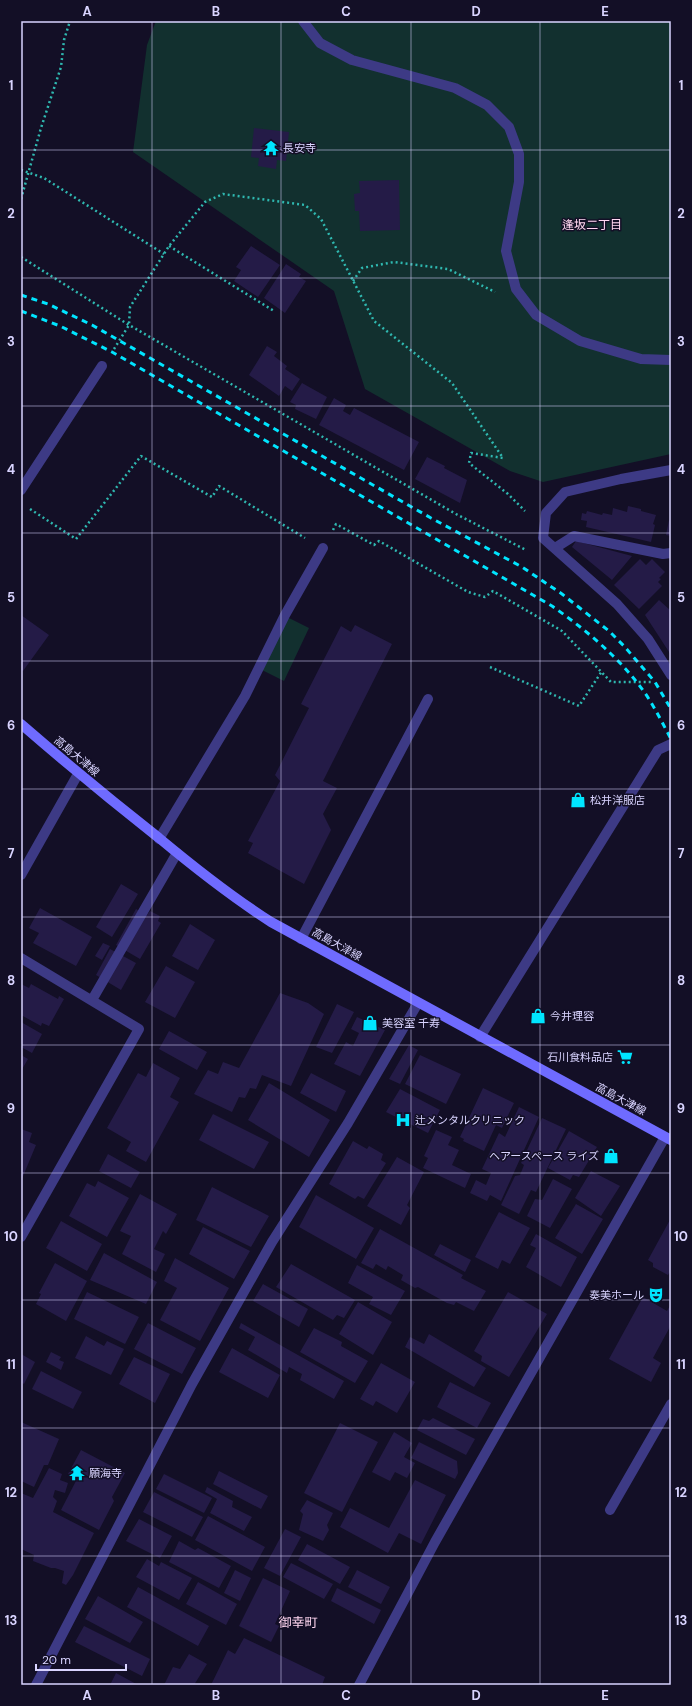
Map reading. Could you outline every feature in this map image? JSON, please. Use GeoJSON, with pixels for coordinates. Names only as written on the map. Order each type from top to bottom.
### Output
{"type":"FeatureCollection","features":[{"type":"Feature","properties":{"kind":"main road","name":"高島大津線"},"geometry":{"type":"LineString","coordinates":[[21,724],[78,774],[176,853],[248,907],[301,939],[668,1138]]}},
{"type":"Feature","properties":{"kind":"street"},"geometry":{"type":"LineString","coordinates":[[303,21],[320,43],[352,60],[455,88],[487,105],[509,127],[518,154],[519,182],[506,251],[516,289],[536,315],[580,341],[641,359],[671,360]]}},
{"type":"Feature","properties":{"kind":"street"},"geometry":{"type":"LineString","coordinates":[[21,490],[102,366]]}},
{"type":"Feature","properties":{"kind":"street"},"geometry":{"type":"LineString","coordinates":[[671,470],[621,479],[565,492],[546,513],[543,538],[617,604],[648,639],[671,675]]}},
{"type":"Feature","properties":{"kind":"street"},"geometry":{"type":"LineString","coordinates":[[555,548],[574,536],[663,554],[671,553]]}},
{"type":"Feature","properties":{"kind":"street"},"geometry":{"type":"LineString","coordinates":[[159,839],[245,696],[285,615],[323,548]]}},
{"type":"Feature","properties":{"kind":"street"},"geometry":{"type":"LineString","coordinates":[[301,939],[428,699]]}},
{"type":"Feature","properties":{"kind":"street"},"geometry":{"type":"LineString","coordinates":[[480,1037],[658,750],[671,744]]}},
{"type":"Feature","properties":{"kind":"street"},"geometry":{"type":"LineString","coordinates":[[21,876],[78,774]]}},
{"type":"Feature","properties":{"kind":"street"},"geometry":{"type":"LineString","coordinates":[[92,1000],[176,853]]}},
{"type":"Feature","properties":{"kind":"street"},"geometry":{"type":"LineString","coordinates":[[21,958],[139,1029],[21,1237]]}},
{"type":"Feature","properties":{"kind":"street"},"geometry":{"type":"LineString","coordinates":[[36,1685],[200,1370],[272,1242],[348,1123],[418,1003]]}},
{"type":"Feature","properties":{"kind":"street"},"geometry":{"type":"LineString","coordinates":[[359,1685],[436,1542],[668,1138]]}},
{"type":"Feature","properties":{"kind":"street"},"geometry":{"type":"LineString","coordinates":[[610,1510],[671,1404]]}},
{"type":"Feature","properties":{"kind":"path"},"geometry":{"type":"LineString","coordinates":[[21,199],[41,128],[61,67],[64,40],[70,21]]}},
{"type":"Feature","properties":{"kind":"path"},"geometry":{"type":"LineString","coordinates":[[21,170],[44,178],[164,254]]}},
{"type":"Feature","properties":{"kind":"path"},"geometry":{"type":"LineString","coordinates":[[102,366],[120,341],[129,325],[130,307],[164,254],[205,202],[223,194],[305,205],[321,219],[374,321],[452,383],[503,458],[470,453],[469,463],[508,494],[544,530]]}},
{"type":"Feature","properties":{"kind":"path"},"geometry":{"type":"LineString","coordinates":[[170,246],[274,311]]}},
{"type":"Feature","properties":{"kind":"path"},"geometry":{"type":"LineString","coordinates":[[21,257],[129,325],[456,514],[533,554]]}},
{"type":"Feature","properties":{"kind":"path"},"geometry":{"type":"LineString","coordinates":[[352,281],[362,268],[394,262],[448,269],[501,296],[516,289]]}},
{"type":"Feature","properties":{"kind":"path"},"geometry":{"type":"LineString","coordinates":[[27,507],[76,539],[141,456],[212,497],[219,486],[323,548],[336,524],[374,545],[379,541],[468,592],[485,597],[492,591],[562,630],[602,671],[610,682],[655,682]]}},
{"type":"Feature","properties":{"kind":"path"},"geometry":{"type":"LineString","coordinates":[[490,668],[579,706],[602,671]]}},
{"type":"Feature","properties":{"kind":"green space"},"geometry":{"type":"Polygon","coordinates":[[[156,21],[671,21],[671,454],[543,482],[510,471],[365,389],[334,291],[133,152],[147,45],[156,21]]]}},
{"type":"Feature","properties":{"kind":"green space"},"geometry":{"type":"Polygon","coordinates":[[[287,617],[309,628],[284,681],[262,670],[287,617]]]}},
{"type":"Feature","properties":{"kind":"building"},"geometry":{"type":"Polygon","coordinates":[[[254,128],[289,132],[286,161],[277,160],[276,169],[258,166],[259,158],[251,157],[254,128]]]}},
{"type":"Feature","properties":{"kind":"building"},"geometry":{"type":"Polygon","coordinates":[[[399,180],[400,230],[360,231],[359,211],[355,211],[354,194],[360,193],[359,181],[399,180]]]}},
{"type":"Feature","properties":{"kind":"building"},"geometry":{"type":"Polygon","coordinates":[[[251,246],[280,265],[258,297],[234,281],[241,270],[236,267],[251,246]]]}},
{"type":"Feature","properties":{"kind":"building"},"geometry":{"type":"Polygon","coordinates":[[[286,264],[301,274],[299,277],[306,281],[285,313],[264,298],[286,264]]]}},
{"type":"Feature","properties":{"kind":"building"},"geometry":{"type":"Polygon","coordinates":[[[267,346],[277,352],[274,356],[287,366],[285,369],[300,379],[292,391],[285,386],[279,396],[249,375],[267,346]]]}},
{"type":"Feature","properties":{"kind":"building"},"geometry":{"type":"Polygon","coordinates":[[[302,383],[327,397],[316,419],[295,409],[296,405],[290,402],[302,383]]]}},
{"type":"Feature","properties":{"kind":"building"},"geometry":{"type":"Polygon","coordinates":[[[334,398],[346,405],[343,411],[350,415],[354,408],[419,442],[404,470],[319,425],[334,398]]]}},
{"type":"Feature","properties":{"kind":"building"},"geometry":{"type":"Polygon","coordinates":[[[427,457],[467,480],[460,503],[415,479],[427,457]]]}},
{"type":"Feature","properties":{"kind":"building"},"geometry":{"type":"Polygon","coordinates":[[[628,506],[656,515],[653,524],[655,525],[651,542],[586,527],[587,521],[581,520],[582,513],[586,514],[587,511],[602,515],[603,513],[612,515],[613,508],[627,512],[628,506]]]}},
{"type":"Feature","properties":{"kind":"building"},"geometry":{"type":"Polygon","coordinates":[[[669,520],[671,521],[671,536],[666,535],[669,520]]]}},
{"type":"Feature","properties":{"kind":"building"},"geometry":{"type":"Polygon","coordinates":[[[576,541],[632,556],[612,580],[572,547],[576,541]]]}},
{"type":"Feature","properties":{"kind":"building"},"geometry":{"type":"Polygon","coordinates":[[[640,559],[646,565],[652,559],[665,572],[659,578],[661,579],[658,582],[662,586],[639,609],[614,585],[640,559]]]}},
{"type":"Feature","properties":{"kind":"building"},"geometry":{"type":"Polygon","coordinates":[[[659,600],[671,611],[671,655],[645,615],[659,600]]]}},
{"type":"Feature","properties":{"kind":"building"},"geometry":{"type":"Polygon","coordinates":[[[21,615],[49,635],[23,671],[21,670],[21,615]]]}},
{"type":"Feature","properties":{"kind":"building"},"geometry":{"type":"Polygon","coordinates":[[[355,625],[392,644],[323,781],[337,788],[323,814],[331,830],[304,884],[248,853],[253,843],[248,841],[280,781],[275,775],[309,708],[301,704],[341,626],[351,632],[355,625]]]}},
{"type":"Feature","properties":{"kind":"building"},"geometry":{"type":"Polygon","coordinates":[[[121,884],[138,894],[112,937],[96,927],[121,884]]]}},
{"type":"Feature","properties":{"kind":"building"},"geometry":{"type":"Polygon","coordinates":[[[40,908],[92,937],[76,966],[33,943],[39,933],[29,928],[40,908]]]}},
{"type":"Feature","properties":{"kind":"building"},"geometry":{"type":"Polygon","coordinates":[[[136,909],[147,915],[150,911],[160,916],[158,921],[161,923],[140,959],[116,945],[136,909]]]}},
{"type":"Feature","properties":{"kind":"building"},"geometry":{"type":"Polygon","coordinates":[[[190,924],[215,940],[198,970],[172,956],[190,924]]]}},
{"type":"Feature","properties":{"kind":"building"},"geometry":{"type":"Polygon","coordinates":[[[103,943],[110,946],[102,960],[95,956],[103,943]]]}},
{"type":"Feature","properties":{"kind":"building"},"geometry":{"type":"Polygon","coordinates":[[[110,949],[136,963],[121,990],[96,975],[110,949]]]}},
{"type":"Feature","properties":{"kind":"building"},"geometry":{"type":"Polygon","coordinates":[[[166,966],[195,982],[175,1018],[145,1002],[166,966]]]}},
{"type":"Feature","properties":{"kind":"building"},"geometry":{"type":"Polygon","coordinates":[[[21,984],[29,988],[31,984],[58,999],[59,996],[64,999],[49,1026],[42,1023],[41,1026],[21,1015],[21,984]]]}},
{"type":"Feature","properties":{"kind":"building"},"geometry":{"type":"Polygon","coordinates":[[[280,993],[308,1003],[324,1014],[291,1086],[262,1075],[256,1089],[250,1088],[245,1098],[239,1097],[232,1112],[194,1094],[208,1070],[218,1074],[223,1062],[239,1068],[280,993]]]}},
{"type":"Feature","properties":{"kind":"building"},"geometry":{"type":"Polygon","coordinates":[[[337,1004],[354,1012],[332,1053],[316,1047],[337,1004]]]}},
{"type":"Feature","properties":{"kind":"building"},"geometry":{"type":"Polygon","coordinates":[[[357,1017],[385,1030],[360,1076],[334,1064],[346,1042],[353,1046],[359,1033],[351,1029],[357,1017]]]}},
{"type":"Feature","properties":{"kind":"building"},"geometry":{"type":"Polygon","coordinates":[[[21,1022],[42,1034],[32,1053],[21,1047],[21,1022]]]}},
{"type":"Feature","properties":{"kind":"building"},"geometry":{"type":"Polygon","coordinates":[[[169,1031],[207,1052],[197,1070],[159,1049],[169,1031]]]}},
{"type":"Feature","properties":{"kind":"building"},"geometry":{"type":"Polygon","coordinates":[[[409,1045],[418,1050],[400,1084],[389,1079],[409,1045]]]}},
{"type":"Feature","properties":{"kind":"building"},"geometry":{"type":"Polygon","coordinates":[[[21,1055],[28,1059],[21,1071],[21,1055]]]}},
{"type":"Feature","properties":{"kind":"building"},"geometry":{"type":"Polygon","coordinates":[[[420,1055],[461,1074],[446,1104],[405,1084],[420,1055]]]}},
{"type":"Feature","properties":{"kind":"building"},"geometry":{"type":"Polygon","coordinates":[[[153,1063],[180,1078],[170,1097],[179,1102],[146,1162],[126,1151],[131,1142],[107,1128],[138,1073],[146,1077],[153,1063]]]}},
{"type":"Feature","properties":{"kind":"building"},"geometry":{"type":"Polygon","coordinates":[[[311,1073],[346,1091],[336,1112],[300,1093],[311,1073]]]}},
{"type":"Feature","properties":{"kind":"building"},"geometry":{"type":"Polygon","coordinates":[[[269,1083],[330,1120],[309,1157],[248,1120],[269,1083]]]}},
{"type":"Feature","properties":{"kind":"building"},"geometry":{"type":"Polygon","coordinates":[[[483,1088],[514,1103],[502,1128],[496,1125],[484,1151],[463,1141],[464,1139],[460,1137],[483,1088]]]}},
{"type":"Feature","properties":{"kind":"building"},"geometry":{"type":"Polygon","coordinates":[[[400,1089],[440,1110],[428,1133],[386,1112],[400,1089]]]}},
{"type":"Feature","properties":{"kind":"building"},"geometry":{"type":"Polygon","coordinates":[[[519,1107],[539,1117],[501,1201],[490,1195],[487,1201],[470,1193],[476,1180],[486,1185],[491,1173],[482,1169],[499,1133],[505,1137],[519,1107]]]}},
{"type":"Feature","properties":{"kind":"building"},"geometry":{"type":"Polygon","coordinates":[[[213,1114],[269,1142],[254,1169],[199,1140],[213,1114]]]}},
{"type":"Feature","properties":{"kind":"building"},"geometry":{"type":"Polygon","coordinates":[[[542,1118],[566,1129],[536,1192],[531,1190],[519,1214],[501,1205],[515,1176],[520,1175],[524,1165],[521,1163],[542,1118]]]}},
{"type":"Feature","properties":{"kind":"building"},"geometry":{"type":"Polygon","coordinates":[[[21,1129],[32,1133],[29,1142],[36,1145],[21,1181],[21,1129]]]}},
{"type":"Feature","properties":{"kind":"building"},"geometry":{"type":"Polygon","coordinates":[[[436,1130],[452,1137],[448,1145],[459,1150],[452,1165],[471,1174],[465,1188],[423,1168],[428,1158],[424,1156],[436,1130]]]}},
{"type":"Feature","properties":{"kind":"building"},"geometry":{"type":"Polygon","coordinates":[[[569,1131],[597,1147],[579,1177],[573,1175],[570,1180],[548,1168],[569,1131]]]}},
{"type":"Feature","properties":{"kind":"building"},"geometry":{"type":"Polygon","coordinates":[[[353,1141],[367,1149],[369,1146],[383,1154],[381,1160],[386,1163],[364,1199],[358,1196],[355,1199],[329,1184],[353,1141]]]}},
{"type":"Feature","properties":{"kind":"building"},"geometry":{"type":"Polygon","coordinates":[[[108,1154],[140,1172],[131,1188],[99,1171],[108,1154]]]}},
{"type":"Feature","properties":{"kind":"building"},"geometry":{"type":"Polygon","coordinates":[[[397,1157],[424,1172],[407,1205],[410,1208],[401,1225],[367,1206],[397,1157]]]}},
{"type":"Feature","properties":{"kind":"building"},"geometry":{"type":"Polygon","coordinates":[[[591,1171],[620,1186],[601,1216],[575,1198],[591,1171]]]}},
{"type":"Feature","properties":{"kind":"building"},"geometry":{"type":"Polygon","coordinates":[[[553,1179],[572,1189],[550,1228],[527,1216],[535,1199],[542,1200],[553,1179]]]}},
{"type":"Feature","properties":{"kind":"building"},"geometry":{"type":"Polygon","coordinates":[[[98,1181],[129,1198],[107,1237],[69,1216],[87,1183],[95,1187],[98,1181]]]}},
{"type":"Feature","properties":{"kind":"building"},"geometry":{"type":"Polygon","coordinates":[[[212,1187],[269,1216],[251,1247],[196,1220],[212,1187]]]}},
{"type":"Feature","properties":{"kind":"building"},"geometry":{"type":"Polygon","coordinates":[[[140,1194],[177,1214],[166,1234],[163,1231],[154,1249],[165,1254],[156,1272],[122,1254],[131,1236],[120,1231],[140,1194]]]}},
{"type":"Feature","properties":{"kind":"building"},"geometry":{"type":"Polygon","coordinates":[[[316,1195],[374,1228],[356,1259],[299,1227],[316,1195]]]}},
{"type":"Feature","properties":{"kind":"building"},"geometry":{"type":"Polygon","coordinates":[[[576,1204],[603,1219],[582,1254],[555,1238],[576,1204]]]}},
{"type":"Feature","properties":{"kind":"building"},"geometry":{"type":"Polygon","coordinates":[[[499,1212],[530,1228],[510,1264],[502,1260],[498,1269],[475,1257],[499,1212]]]}},
{"type":"Feature","properties":{"kind":"building"},"geometry":{"type":"Polygon","coordinates":[[[671,1218],[671,1270],[668,1275],[653,1267],[653,1263],[648,1260],[671,1218]]]}},
{"type":"Feature","properties":{"kind":"building"},"geometry":{"type":"Polygon","coordinates":[[[61,1221],[102,1244],[87,1271],[46,1248],[61,1221]]]}},
{"type":"Feature","properties":{"kind":"building"},"geometry":{"type":"Polygon","coordinates":[[[203,1227],[250,1251],[234,1279],[189,1254],[203,1227]]]}},
{"type":"Feature","properties":{"kind":"building"},"geometry":{"type":"Polygon","coordinates":[[[380,1229],[463,1275],[461,1278],[486,1291],[474,1311],[456,1302],[454,1305],[447,1303],[418,1287],[415,1288],[401,1280],[403,1275],[388,1266],[386,1270],[376,1264],[373,1269],[361,1263],[380,1229]]]}},
{"type":"Feature","properties":{"kind":"building"},"geometry":{"type":"Polygon","coordinates":[[[536,1234],[577,1257],[561,1287],[526,1267],[536,1248],[530,1245],[536,1234]]]}},
{"type":"Feature","properties":{"kind":"building"},"geometry":{"type":"Polygon","coordinates":[[[440,1244],[471,1260],[465,1272],[434,1255],[440,1244]]]}},
{"type":"Feature","properties":{"kind":"building"},"geometry":{"type":"Polygon","coordinates":[[[104,1253],[157,1282],[146,1304],[90,1280],[104,1253]]]}},
{"type":"Feature","properties":{"kind":"building"},"geometry":{"type":"Polygon","coordinates":[[[175,1258],[229,1288],[200,1341],[160,1320],[177,1288],[164,1281],[175,1258]]]}},
{"type":"Feature","properties":{"kind":"building"},"geometry":{"type":"Polygon","coordinates":[[[55,1263],[87,1281],[66,1321],[36,1304],[41,1294],[39,1293],[55,1263]]]}},
{"type":"Feature","properties":{"kind":"building"},"geometry":{"type":"Polygon","coordinates":[[[291,1264],[355,1300],[344,1318],[337,1315],[333,1320],[276,1287],[291,1264]]]}},
{"type":"Feature","properties":{"kind":"building"},"geometry":{"type":"Polygon","coordinates":[[[357,1265],[405,1291],[391,1315],[369,1304],[373,1297],[348,1283],[357,1265]]]}},
{"type":"Feature","properties":{"kind":"building"},"geometry":{"type":"Polygon","coordinates":[[[263,1284],[308,1309],[299,1327],[253,1301],[263,1284]]]}},
{"type":"Feature","properties":{"kind":"building"},"geometry":{"type":"Polygon","coordinates":[[[87,1292],[139,1317],[125,1344],[74,1319],[87,1292]]]}},
{"type":"Feature","properties":{"kind":"building"},"geometry":{"type":"Polygon","coordinates":[[[508,1292],[547,1314],[509,1377],[481,1361],[482,1356],[474,1351],[508,1292]]]}},
{"type":"Feature","properties":{"kind":"building"},"geometry":{"type":"Polygon","coordinates":[[[643,1297],[667,1311],[671,1304],[671,1325],[653,1358],[661,1363],[651,1382],[609,1359],[643,1297]]]}},
{"type":"Feature","properties":{"kind":"building"},"geometry":{"type":"Polygon","coordinates":[[[358,1302],[392,1322],[373,1355],[339,1334],[358,1302]]]}},
{"type":"Feature","properties":{"kind":"building"},"geometry":{"type":"Polygon","coordinates":[[[148,1323],[196,1348],[182,1374],[134,1349],[148,1323]]]}},
{"type":"Feature","properties":{"kind":"building"},"geometry":{"type":"Polygon","coordinates":[[[241,1323],[344,1381],[334,1399],[300,1380],[302,1374],[289,1367],[287,1373],[248,1350],[255,1337],[239,1328],[241,1323]]]}},
{"type":"Feature","properties":{"kind":"building"},"geometry":{"type":"Polygon","coordinates":[[[314,1328],[342,1342],[341,1346],[368,1361],[355,1383],[300,1352],[314,1328]]]}},
{"type":"Feature","properties":{"kind":"building"},"geometry":{"type":"Polygon","coordinates":[[[429,1334],[486,1368],[474,1387],[405,1347],[410,1337],[424,1344],[429,1334]]]}},
{"type":"Feature","properties":{"kind":"building"},"geometry":{"type":"Polygon","coordinates":[[[86,1336],[104,1346],[107,1341],[124,1349],[111,1375],[75,1358],[86,1336]]]}},
{"type":"Feature","properties":{"kind":"building"},"geometry":{"type":"Polygon","coordinates":[[[232,1348],[280,1375],[268,1398],[219,1372],[232,1348]]]}},
{"type":"Feature","properties":{"kind":"building"},"geometry":{"type":"Polygon","coordinates":[[[51,1352],[61,1357],[59,1360],[64,1362],[61,1370],[46,1362],[51,1352]]]}},
{"type":"Feature","properties":{"kind":"building"},"geometry":{"type":"Polygon","coordinates":[[[21,1354],[35,1362],[24,1384],[21,1382],[21,1354]]]}},
{"type":"Feature","properties":{"kind":"building"},"geometry":{"type":"Polygon","coordinates":[[[134,1357],[170,1374],[155,1403],[119,1384],[134,1357]]]}},
{"type":"Feature","properties":{"kind":"building"},"geometry":{"type":"Polygon","coordinates":[[[381,1363],[415,1382],[397,1413],[376,1401],[373,1406],[360,1399],[381,1363]]]}},
{"type":"Feature","properties":{"kind":"building"},"geometry":{"type":"Polygon","coordinates":[[[41,1371],[82,1392],[73,1409],[32,1389],[41,1371]]]}},
{"type":"Feature","properties":{"kind":"building"},"geometry":{"type":"Polygon","coordinates":[[[450,1382],[491,1403],[477,1428],[437,1407],[450,1382]]]}},
{"type":"Feature","properties":{"kind":"building"},"geometry":{"type":"Polygon","coordinates":[[[433,1418],[475,1439],[466,1455],[417,1430],[423,1419],[429,1421],[433,1418]]]}},
{"type":"Feature","properties":{"kind":"building"},"geometry":{"type":"Polygon","coordinates":[[[21,1422],[59,1439],[48,1465],[44,1465],[34,1487],[21,1481],[21,1422]]]}},
{"type":"Feature","properties":{"kind":"building"},"geometry":{"type":"Polygon","coordinates":[[[340,1423],[378,1442],[342,1512],[304,1493],[340,1423]]]}},
{"type":"Feature","properties":{"kind":"building"},"geometry":{"type":"Polygon","coordinates":[[[394,1432],[412,1443],[404,1457],[415,1463],[407,1478],[395,1472],[390,1481],[372,1472],[394,1432]]]}},
{"type":"Feature","properties":{"kind":"building"},"geometry":{"type":"Polygon","coordinates":[[[419,1442],[457,1461],[458,1473],[455,1479],[411,1458],[419,1442]]]}},
{"type":"Feature","properties":{"kind":"building"},"geometry":{"type":"Polygon","coordinates":[[[81,1450],[125,1473],[112,1497],[114,1501],[99,1530],[61,1510],[77,1479],[68,1474],[81,1450]]]}},
{"type":"Feature","properties":{"kind":"building"},"geometry":{"type":"Polygon","coordinates":[[[49,1468],[62,1474],[60,1480],[68,1483],[65,1493],[55,1490],[53,1497],[57,1501],[53,1512],[94,1533],[73,1575],[66,1585],[62,1583],[64,1571],[33,1561],[34,1555],[21,1549],[21,1493],[33,1498],[49,1468]]]}},
{"type":"Feature","properties":{"kind":"building"},"geometry":{"type":"Polygon","coordinates":[[[219,1471],[268,1496],[261,1509],[213,1484],[219,1471]]]}},
{"type":"Feature","properties":{"kind":"building"},"geometry":{"type":"Polygon","coordinates":[[[164,1474],[212,1498],[204,1513],[156,1489],[164,1474]]]}},
{"type":"Feature","properties":{"kind":"building"},"geometry":{"type":"Polygon","coordinates":[[[415,1480],[446,1495],[421,1544],[399,1533],[388,1553],[340,1527],[350,1508],[389,1528],[415,1480]]]}},
{"type":"Feature","properties":{"kind":"building"},"geometry":{"type":"Polygon","coordinates":[[[207,1487],[233,1501],[232,1507],[252,1517],[244,1531],[210,1513],[217,1499],[205,1492],[207,1487]]]}},
{"type":"Feature","properties":{"kind":"building"},"geometry":{"type":"Polygon","coordinates":[[[154,1492],[203,1517],[192,1537],[143,1512],[154,1492]]]}},
{"type":"Feature","properties":{"kind":"building"},"geometry":{"type":"Polygon","coordinates":[[[307,1500],[333,1513],[327,1525],[329,1530],[323,1541],[299,1530],[303,1514],[300,1511],[307,1500]]]}},
{"type":"Feature","properties":{"kind":"building"},"geometry":{"type":"Polygon","coordinates":[[[208,1516],[265,1547],[252,1571],[195,1540],[208,1516]]]}},
{"type":"Feature","properties":{"kind":"building"},"geometry":{"type":"Polygon","coordinates":[[[139,1519],[172,1536],[160,1558],[126,1541],[139,1519]]]}},
{"type":"Feature","properties":{"kind":"building"},"geometry":{"type":"Polygon","coordinates":[[[285,1529],[301,1537],[280,1576],[264,1568],[285,1529]]]}},
{"type":"Feature","properties":{"kind":"building"},"geometry":{"type":"Polygon","coordinates":[[[179,1541],[195,1550],[198,1548],[231,1566],[219,1588],[169,1562],[179,1541]]]}},
{"type":"Feature","properties":{"kind":"building"},"geometry":{"type":"Polygon","coordinates":[[[307,1544],[350,1567],[340,1584],[298,1560],[307,1544]]]}},
{"type":"Feature","properties":{"kind":"building"},"geometry":{"type":"Polygon","coordinates":[[[147,1559],[159,1566],[161,1562],[192,1578],[179,1600],[136,1577],[147,1559]]]}},
{"type":"Feature","properties":{"kind":"building"},"geometry":{"type":"Polygon","coordinates":[[[291,1563],[333,1584],[324,1599],[283,1577],[291,1563]]]}},
{"type":"Feature","properties":{"kind":"building"},"geometry":{"type":"Polygon","coordinates":[[[235,1570],[251,1578],[240,1601],[224,1593],[235,1570]]]}},
{"type":"Feature","properties":{"kind":"building"},"geometry":{"type":"Polygon","coordinates":[[[357,1570],[390,1587],[381,1604],[348,1587],[357,1570]]]}},
{"type":"Feature","properties":{"kind":"building"},"geometry":{"type":"Polygon","coordinates":[[[263,1578],[290,1591],[275,1624],[279,1626],[271,1642],[239,1626],[263,1578]]]}},
{"type":"Feature","properties":{"kind":"building"},"geometry":{"type":"Polygon","coordinates":[[[198,1582],[237,1604],[226,1625],[186,1604],[198,1582]]]}},
{"type":"Feature","properties":{"kind":"building"},"geometry":{"type":"Polygon","coordinates":[[[138,1587],[209,1626],[198,1646],[127,1607],[138,1587]]]}},
{"type":"Feature","properties":{"kind":"building"},"geometry":{"type":"Polygon","coordinates":[[[337,1588],[381,1610],[374,1624],[331,1601],[337,1588]]]}},
{"type":"Feature","properties":{"kind":"building"},"geometry":{"type":"Polygon","coordinates":[[[98,1596],[143,1622],[130,1643],[85,1619],[98,1596]]]}},
{"type":"Feature","properties":{"kind":"building"},"geometry":{"type":"Polygon","coordinates":[[[84,1626],[150,1659],[142,1676],[75,1642],[84,1626]]]}},
{"type":"Feature","properties":{"kind":"building"},"geometry":{"type":"Polygon","coordinates":[[[244,1638],[325,1677],[322,1685],[211,1685],[228,1650],[235,1654],[244,1638]]]}},
{"type":"Feature","properties":{"kind":"building"},"geometry":{"type":"Polygon","coordinates":[[[189,1654],[207,1664],[194,1685],[164,1685],[173,1667],[180,1669],[189,1654]]]}},
{"type":"Feature","properties":{"kind":"building"},"geometry":{"type":"Polygon","coordinates":[[[116,1673],[138,1685],[110,1685],[116,1673]]]}},
{"type":"Feature","properties":{"kind":"railway"},"geometry":{"type":"LineString","coordinates":[[21,295],[48,304],[92,325],[431,518],[522,567],[562,594],[609,631],[655,682],[671,709]]}},
{"type":"Feature","properties":{"kind":"railway"},"geometry":{"type":"LineString","coordinates":[[21,311],[60,326],[112,352],[552,606],[602,645],[625,668],[645,693],[656,710],[671,739]]}},
{"type":"Feature","properties":{"kind":"place","name":"長安寺"},"geometry":{"type":"Point","coordinates":[271,148]}},
{"type":"Feature","properties":{"kind":"place","name":"松井洋服店"},"geometry":{"type":"Point","coordinates":[578,800]}},
{"type":"Feature","properties":{"kind":"place","name":"今井理容"},"geometry":{"type":"Point","coordinates":[538,1016]}},
{"type":"Feature","properties":{"kind":"place","name":"美容室 千寿"},"geometry":{"type":"Point","coordinates":[370,1023]}},
{"type":"Feature","properties":{"kind":"place","name":"石川食料品店"},"geometry":{"type":"Point","coordinates":[625,1057]}},
{"type":"Feature","properties":{"kind":"place","name":"辻メンタルクリニック"},"geometry":{"type":"Point","coordinates":[403,1120]}},
{"type":"Feature","properties":{"kind":"place","name":"ヘアースペース ライズ"},"geometry":{"type":"Point","coordinates":[611,1156]}},
{"type":"Feature","properties":{"kind":"place","name":"奏美ホール"},"geometry":{"type":"Point","coordinates":[656,1295]}},
{"type":"Feature","properties":{"kind":"place","name":"願海寺"},"geometry":{"type":"Point","coordinates":[77,1473]}},
{"type":"Feature","properties":{"kind":"district","name":"逢坂二丁目"},"geometry":{"type":"Point","coordinates":[592,225]}},
{"type":"Feature","properties":{"kind":"district","name":"御幸町"},"geometry":{"type":"Point","coordinates":[298,1622]}}]}
